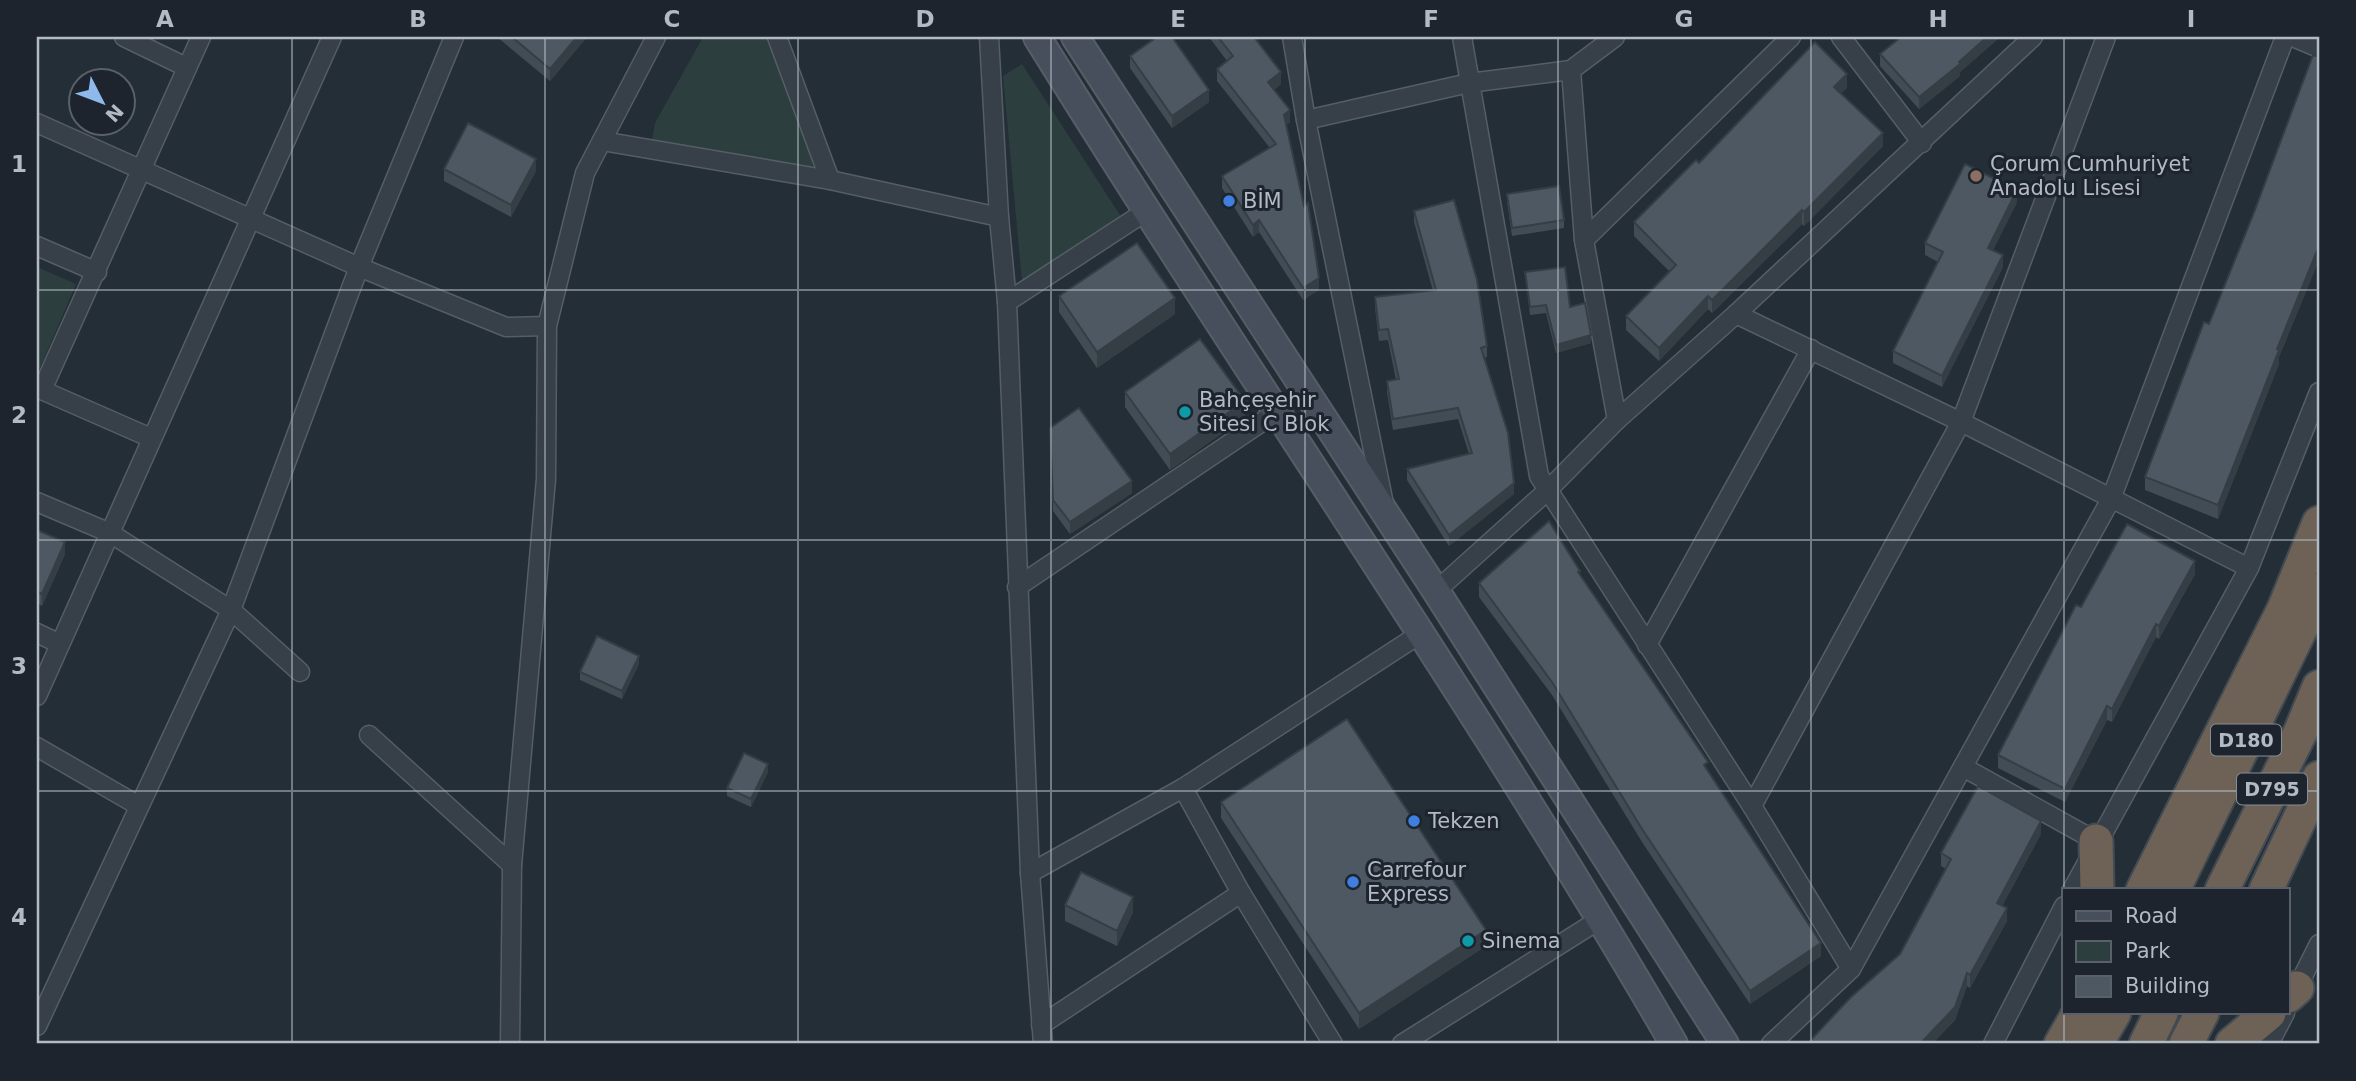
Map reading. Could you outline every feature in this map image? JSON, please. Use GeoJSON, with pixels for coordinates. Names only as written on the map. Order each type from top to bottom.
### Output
{"type":"FeatureCollection","features":[{"type":"Feature","properties":{"kind":"highway"},"geometry":{"type":"LineString","coordinates":[[2144,888],[2284,609],[2319,523]]}},
{"type":"Feature","properties":{"kind":"highway","name":"D180"},"geometry":{"type":"LineString","coordinates":[[2174,888],[2319,591]]}},
{"type":"Feature","properties":{"kind":"highway","name":"D795"},"geometry":{"type":"LineString","coordinates":[[2223,888],[2300,733],[2319,687]]}},
{"type":"Feature","properties":{"kind":"highway"},"geometry":{"type":"LineString","coordinates":[[2267,888],[2319,778]]}},
{"type":"Feature","properties":{"kind":"highway"},"geometry":{"type":"LineString","coordinates":[[2096,841],[2097,888]]}},
{"type":"Feature","properties":{"kind":"highway"},"geometry":{"type":"LineString","coordinates":[[2061,1044],[2078,1014]]}},
{"type":"Feature","properties":{"kind":"highway"},"geometry":{"type":"LineString","coordinates":[[2096,1044],[2113,1014]]}},
{"type":"Feature","properties":{"kind":"highway"},"geometry":{"type":"LineString","coordinates":[[2146,1044],[2161,1014]]}},
{"type":"Feature","properties":{"kind":"highway"},"geometry":{"type":"LineString","coordinates":[[2186,1044],[2201,1014]]}},
{"type":"Feature","properties":{"kind":"highway"},"geometry":{"type":"LineString","coordinates":[[2232,1044],[2268,1014]]}},
{"type":"Feature","properties":{"kind":"main road"},"geometry":{"type":"LineString","coordinates":[[1037,37],[1145,212],[1423,632],[1602,918],[1674,1044]]}},
{"type":"Feature","properties":{"kind":"main road"},"geometry":{"type":"LineString","coordinates":[[1075,37],[1436,591],[1725,1044]]}},
{"type":"Feature","properties":{"kind":"main road"},"geometry":{"type":"LineString","coordinates":[[1408,609],[1436,591]]}},
{"type":"Feature","properties":{"kind":"main road"},"geometry":{"type":"LineString","coordinates":[[1423,632],[1450,614]]}},
{"type":"Feature","properties":{"kind":"street"},"geometry":{"type":"LineString","coordinates":[[124,37],[186,67]]}},
{"type":"Feature","properties":{"kind":"street"},"geometry":{"type":"LineString","coordinates":[[151,438],[39,389],[144,170],[201,37]]}},
{"type":"Feature","properties":{"kind":"street"},"geometry":{"type":"LineString","coordinates":[[37,696],[331,37]]}},
{"type":"Feature","properties":{"kind":"street"},"geometry":{"type":"LineString","coordinates":[[37,1026],[230,610],[359,267],[454,37]]}},
{"type":"Feature","properties":{"kind":"street"},"geometry":{"type":"LineString","coordinates":[[777,37],[830,180]]}},
{"type":"Feature","properties":{"kind":"street"},"geometry":{"type":"LineString","coordinates":[[989,37],[999,217],[1007,302],[1030,873],[1043,1044]]}},
{"type":"Feature","properties":{"kind":"street"},"geometry":{"type":"LineString","coordinates":[[1292,37],[1306,120],[1388,520]]}},
{"type":"Feature","properties":{"kind":"street"},"geometry":{"type":"LineString","coordinates":[[1462,37],[1538,476],[1752,806],[1852,969]]}},
{"type":"Feature","properties":{"kind":"street"},"geometry":{"type":"LineString","coordinates":[[1306,120],[1469,83],[1571,70],[1615,37]]}},
{"type":"Feature","properties":{"kind":"street"},"geometry":{"type":"LineString","coordinates":[[1584,240],[1791,37]]}},
{"type":"Feature","properties":{"kind":"street"},"geometry":{"type":"LineString","coordinates":[[1841,37],[1922,143]]}},
{"type":"Feature","properties":{"kind":"street"},"geometry":{"type":"LineString","coordinates":[[1436,591],[1547,491],[1617,420],[1737,314],[2033,37]]}},
{"type":"Feature","properties":{"kind":"street"},"geometry":{"type":"LineString","coordinates":[[1752,806],[1961,422],[2106,37]]}},
{"type":"Feature","properties":{"kind":"street"},"geometry":{"type":"LineString","coordinates":[[1771,1044],[1852,969],[2111,499],[2285,37]]}},
{"type":"Feature","properties":{"kind":"street"},"geometry":{"type":"LineString","coordinates":[[2293,37],[2319,48]]}},
{"type":"Feature","properties":{"kind":"street"},"geometry":{"type":"LineString","coordinates":[[510,1044],[512,865],[546,479],[547,326],[585,173],[649,39]]}},
{"type":"Feature","properties":{"kind":"street"},"geometry":{"type":"LineString","coordinates":[[1571,70],[1584,240],[1617,420]]}},
{"type":"Feature","properties":{"kind":"street"},"geometry":{"type":"LineString","coordinates":[[37,123],[359,267],[506,327],[547,326]]}},
{"type":"Feature","properties":{"kind":"street"},"geometry":{"type":"LineString","coordinates":[[602,141],[830,180],[999,217]]}},
{"type":"Feature","properties":{"kind":"street"},"geometry":{"type":"LineString","coordinates":[[1007,302],[1145,212]]}},
{"type":"Feature","properties":{"kind":"street"},"geometry":{"type":"LineString","coordinates":[[37,246],[97,272]]}},
{"type":"Feature","properties":{"kind":"street"},"geometry":{"type":"LineString","coordinates":[[1737,314],[1961,422],[2249,568]]}},
{"type":"Feature","properties":{"kind":"street"},"geometry":{"type":"LineString","coordinates":[[1647,645],[1811,349]]}},
{"type":"Feature","properties":{"kind":"street"},"geometry":{"type":"LineString","coordinates":[[2073,888],[2096,841],[2249,568],[2319,392]]}},
{"type":"Feature","properties":{"kind":"street"},"geometry":{"type":"LineString","coordinates":[[1017,587],[1278,411]]}},
{"type":"Feature","properties":{"kind":"street"},"geometry":{"type":"LineString","coordinates":[[37,502],[110,533],[230,610],[300,672]]}},
{"type":"Feature","properties":{"kind":"street"},"geometry":{"type":"LineString","coordinates":[[1030,873],[1183,788],[1423,632]]}},
{"type":"Feature","properties":{"kind":"street"},"geometry":{"type":"LineString","coordinates":[[37,633],[60,644]]}},
{"type":"Feature","properties":{"kind":"street"},"geometry":{"type":"LineString","coordinates":[[369,735],[512,865]]}},
{"type":"Feature","properties":{"kind":"street"},"geometry":{"type":"LineString","coordinates":[[37,747],[139,806]]}},
{"type":"Feature","properties":{"kind":"street"},"geometry":{"type":"LineString","coordinates":[[1963,767],[2096,841]]}},
{"type":"Feature","properties":{"kind":"street"},"geometry":{"type":"LineString","coordinates":[[1183,788],[1241,893],[1333,1044]]}},
{"type":"Feature","properties":{"kind":"street"},"geometry":{"type":"LineString","coordinates":[[1041,1026],[1241,893]]}},
{"type":"Feature","properties":{"kind":"street"},"geometry":{"type":"LineString","coordinates":[[1993,1044],[2062,910]]}},
{"type":"Feature","properties":{"kind":"street"},"geometry":{"type":"LineString","coordinates":[[1402,1044],[1602,918]]}},
{"type":"Feature","properties":{"kind":"street"},"geometry":{"type":"LineString","coordinates":[[2290,999],[2319,944]]}},
{"type":"Feature","properties":{"kind":"street"},"geometry":{"type":"LineString","coordinates":[[2269,1044],[2283,1014]]}},
{"type":"Feature","properties":{"kind":"green space"},"geometry":{"type":"Polygon","coordinates":[[[703,37],[766,37],[812,158],[813,168],[652,141],[655,123],[703,37]]]}},
{"type":"Feature","properties":{"kind":"green space"},"geometry":{"type":"Polygon","coordinates":[[[1022,64],[1122,218],[1022,281],[1003,76],[1022,64]]]}},
{"type":"Feature","properties":{"kind":"green space"},"geometry":{"type":"Polygon","coordinates":[[[37,267],[76,284],[40,368],[37,366],[37,267]]]}},
{"type":"Feature","properties":{"kind":"building"},"geometry":{"type":"Polygon","coordinates":[[[512,37],[577,37],[550,69],[512,37]]]}},
{"type":"Feature","properties":{"kind":"building"},"geometry":{"type":"Polygon","coordinates":[[[1157,37],[1172,37],[1209,90],[1172,116],[1130,56],[1157,37]]]}},
{"type":"Feature","properties":{"kind":"building"},"geometry":{"type":"Polygon","coordinates":[[[1218,37],[1254,37],[1281,72],[1268,82],[1290,110],[1284,115],[1304,206],[1308,203],[1319,278],[1303,288],[1259,220],[1253,225],[1222,176],[1276,144],[1217,69],[1233,56],[1218,37]]]}},
{"type":"Feature","properties":{"kind":"building"},"geometry":{"type":"Polygon","coordinates":[[[1901,37],[1987,37],[1959,62],[1960,64],[1919,97],[1880,54],[1901,37]]]}},
{"type":"Feature","properties":{"kind":"building"},"geometry":{"type":"Polygon","coordinates":[[[1815,42],[1847,74],[1834,87],[1883,133],[1712,300],[1708,296],[1659,348],[1626,316],[1676,265],[1634,222],[1696,160],[1699,163],[1815,42]]]}},
{"type":"Feature","properties":{"kind":"building"},"geometry":{"type":"Polygon","coordinates":[[[2313,55],[2319,57],[2319,246],[2218,505],[2145,477],[2204,322],[2209,324],[2253,215],[2313,55]]]}},
{"type":"Feature","properties":{"kind":"building"},"geometry":{"type":"Polygon","coordinates":[[[468,123],[536,159],[511,205],[444,169],[468,123]]]}},
{"type":"Feature","properties":{"kind":"building"},"geometry":{"type":"Polygon","coordinates":[[[1965,164],[2017,190],[1988,248],[2003,255],[1942,376],[1893,351],[1943,252],[1925,243],[1965,164]]]}},
{"type":"Feature","properties":{"kind":"building"},"geometry":{"type":"Polygon","coordinates":[[[1559,186],[1564,220],[1512,228],[1507,194],[1559,186]]]}},
{"type":"Feature","properties":{"kind":"building"},"geometry":{"type":"Polygon","coordinates":[[[1454,200],[1477,280],[1487,346],[1481,348],[1508,433],[1514,483],[1449,535],[1407,469],[1472,453],[1458,408],[1393,419],[1387,381],[1399,379],[1388,329],[1379,330],[1375,297],[1436,290],[1414,211],[1454,200]]]}},
{"type":"Feature","properties":{"kind":"building"},"geometry":{"type":"Polygon","coordinates":[[[1137,243],[1175,298],[1097,352],[1059,296],[1137,243]]]}},
{"type":"Feature","properties":{"kind":"building"},"geometry":{"type":"Polygon","coordinates":[[[1565,267],[1570,307],[1585,303],[1591,335],[1556,345],[1546,305],[1530,307],[1525,272],[1565,267]]]}},
{"type":"Feature","properties":{"kind":"building","name":"Bahçeşehir Sitesi C Blok"},"geometry":{"type":"Polygon","coordinates":[[[1200,339],[1245,401],[1170,454],[1125,392],[1200,339]]]}},
{"type":"Feature","properties":{"kind":"building"},"geometry":{"type":"Polygon","coordinates":[[[1079,408],[1132,481],[1070,522],[1053,500],[1050,428],[1079,408]]]}},
{"type":"Feature","properties":{"kind":"building"},"geometry":{"type":"Polygon","coordinates":[[[1549,521],[1580,571],[1578,572],[1708,762],[1704,765],[1821,943],[1750,991],[1642,829],[1552,682],[1479,583],[1549,521]]]}},
{"type":"Feature","properties":{"kind":"building"},"geometry":{"type":"Polygon","coordinates":[[[2127,524],[2195,561],[2159,626],[2156,624],[2112,709],[2107,706],[2065,789],[1998,755],[2076,605],[2081,607],[2127,524]]]}},
{"type":"Feature","properties":{"kind":"building"},"geometry":{"type":"Polygon","coordinates":[[[37,530],[65,542],[42,594],[37,591],[37,530]]]}},
{"type":"Feature","properties":{"kind":"building"},"geometry":{"type":"Polygon","coordinates":[[[597,636],[639,656],[622,691],[580,672],[597,636]]]}},
{"type":"Feature","properties":{"kind":"building","name":"Carrefour Express"},"geometry":{"type":"Polygon","coordinates":[[[1347,719],[1486,930],[1359,1013],[1221,802],[1347,719]]]}},
{"type":"Feature","properties":{"kind":"building"},"geometry":{"type":"Polygon","coordinates":[[[744,753],[768,764],[751,799],[727,788],[744,753]]]}},
{"type":"Feature","properties":{"kind":"building"},"geometry":{"type":"Polygon","coordinates":[[[1978,786],[2041,821],[1997,903],[2007,908],[1970,975],[1967,973],[1955,1007],[1920,1044],[1807,1044],[1851,997],[1900,954],[1951,859],[1941,853],[1978,786]]]}},
{"type":"Feature","properties":{"kind":"building"},"geometry":{"type":"Polygon","coordinates":[[[1081,872],[1133,897],[1117,931],[1065,905],[1081,872]]]}},
{"type":"Feature","properties":{"kind":"place","name":"Çorum Cumhuriyet Anadolu Lisesi"},"geometry":{"type":"Point","coordinates":[1976,176]}},
{"type":"Feature","properties":{"kind":"place","name":"BİM"},"geometry":{"type":"Point","coordinates":[1229,201]}},
{"type":"Feature","properties":{"kind":"place","name":"Bahçeşehir Sitesi C Blok"},"geometry":{"type":"Point","coordinates":[1185,412]}},
{"type":"Feature","properties":{"kind":"place","name":"Tekzen"},"geometry":{"type":"Point","coordinates":[1414,821]}},
{"type":"Feature","properties":{"kind":"place","name":"Carrefour Express"},"geometry":{"type":"Point","coordinates":[1353,882]}},
{"type":"Feature","properties":{"kind":"place","name":"Sinema"},"geometry":{"type":"Point","coordinates":[1468,941]}}]}
